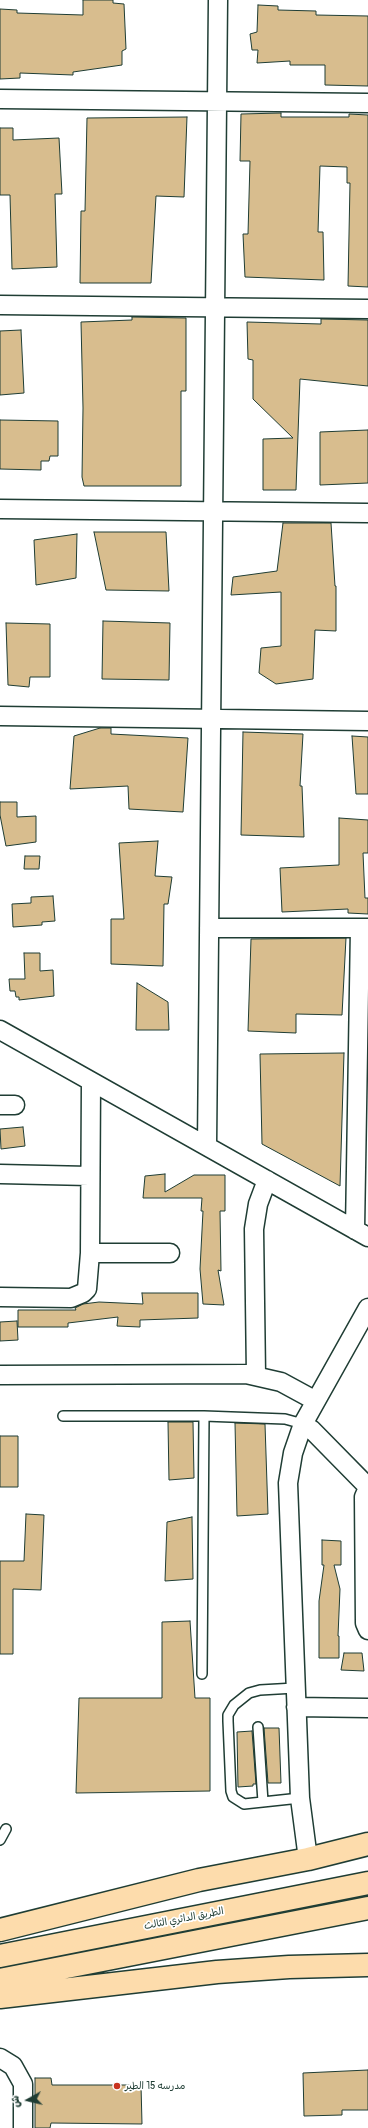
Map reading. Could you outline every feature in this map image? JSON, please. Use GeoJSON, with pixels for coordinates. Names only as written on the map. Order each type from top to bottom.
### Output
{"type":"FeatureCollection","features":[{"type":"Feature","properties":{"kind":"highway"},"geometry":{"type":"LineString","coordinates":[[0,1930],[199,1880],[368,1844]]}},
{"type":"Feature","properties":{"kind":"highway","name":"الطريق الدائري الثالث"},"geometry":{"type":"LineString","coordinates":[[0,1956],[368,1883]]}},
{"type":"Feature","properties":{"kind":"highway"},"geometry":{"type":"LineString","coordinates":[[0,1980],[368,1908]]}},
{"type":"Feature","properties":{"kind":"highway"},"geometry":{"type":"LineString","coordinates":[[0,1997],[217,1972],[289,1967],[368,1965]]}},
{"type":"Feature","properties":{"kind":"street"},"geometry":{"type":"LineString","coordinates":[[207,1146],[218,0]]}},
{"type":"Feature","properties":{"kind":"street"},"geometry":{"type":"LineString","coordinates":[[0,99],[217,103],[368,103]]}},
{"type":"Feature","properties":{"kind":"street"},"geometry":{"type":"LineString","coordinates":[[0,305],[368,309]]}},
{"type":"Feature","properties":{"kind":"street"},"geometry":{"type":"LineString","coordinates":[[0,509],[368,513]]}},
{"type":"Feature","properties":{"kind":"street"},"geometry":{"type":"LineString","coordinates":[[0,716],[368,721]]}},
{"type":"Feature","properties":{"kind":"street"},"geometry":{"type":"LineString","coordinates":[[0,1030],[362,1234],[364,928],[209,928]]}},
{"type":"Feature","properties":{"kind":"street"},"geometry":{"type":"LineString","coordinates":[[0,1297],[71,1298],[83,1294],[88,1282],[90,1253],[89,1176],[91,1082]]}},
{"type":"Feature","properties":{"kind":"street"},"geometry":{"type":"LineString","coordinates":[[0,1174],[89,1176]]}},
{"type":"Feature","properties":{"kind":"street"},"geometry":{"type":"LineString","coordinates":[[256,1376],[254,1229],[258,1204],[267,1180]]}},
{"type":"Feature","properties":{"kind":"street"},"geometry":{"type":"LineString","coordinates":[[90,1253],[170,1253]]}},
{"type":"Feature","properties":{"kind":"street"},"geometry":{"type":"LineString","coordinates":[[308,1858],[300,1798],[288,1483],[293,1453],[303,1424],[368,1308]]}},
{"type":"Feature","properties":{"kind":"street"},"geometry":{"type":"LineString","coordinates":[[0,1375],[246,1374],[293,1387],[316,1401]]}},
{"type":"Feature","properties":{"kind":"street"},"geometry":{"type":"LineString","coordinates":[[303,1424],[312,1430],[368,1487],[364,1497],[365,1623],[368,1630]]}},
{"type":"Feature","properties":{"kind":"street"},"geometry":{"type":"LineString","coordinates":[[296,1707],[368,1708]]}},
{"type":"Feature","properties":{"kind":"street"},"geometry":{"type":"LineString","coordinates":[[0,2058],[13,2066],[23,2084],[23,2128]]}},
{"type":"Feature","properties":{"kind":"lane"},"geometry":{"type":"LineString","coordinates":[[63,1416],[204,1416],[285,1418],[303,1424]]}},
{"type":"Feature","properties":{"kind":"lane"},"geometry":{"type":"LineString","coordinates":[[202,1674],[204,1416]]}},
{"type":"Feature","properties":{"kind":"lane"},"geometry":{"type":"LineString","coordinates":[[295,1688],[260,1690],[250,1693],[234,1705],[228,1715],[231,1791],[233,1797],[244,1804],[300,1798]]}},
{"type":"Feature","properties":{"kind":"lane"},"geometry":{"type":"LineString","coordinates":[[258,1727],[262,1802]]}},
{"type":"Feature","properties":{"kind":"lane"},"geometry":{"type":"LineString","coordinates":[[0,1840],[6,1829]]}},
{"type":"Feature","properties":{"kind":"building"},"geometry":{"type":"Polygon","coordinates":[[[83,0],[113,0],[113,3],[124,4],[126,49],[122,51],[122,65],[73,72],[73,75],[20,73],[20,78],[0,79],[0,9],[17,10],[17,13],[83,15],[83,0]]]}},
{"type":"Feature","properties":{"kind":"building"},"geometry":{"type":"Polygon","coordinates":[[[258,5],[278,6],[278,10],[316,11],[316,15],[368,16],[368,86],[325,85],[325,65],[290,65],[290,61],[257,63],[258,50],[252,50],[250,34],[257,32],[258,5]]]}},
{"type":"Feature","properties":{"kind":"building"},"geometry":{"type":"Polygon","coordinates":[[[281,113],[281,117],[349,117],[349,114],[368,115],[368,287],[348,286],[350,183],[347,183],[347,167],[320,166],[318,232],[323,232],[324,280],[245,277],[243,234],[248,234],[250,161],[240,161],[241,114],[281,113]]]}},
{"type":"Feature","properties":{"kind":"building"},"geometry":{"type":"Polygon","coordinates":[[[187,117],[184,197],[156,196],[151,283],[80,283],[81,211],[85,211],[87,118],[187,117]]]}},
{"type":"Feature","properties":{"kind":"building"},"geometry":{"type":"Polygon","coordinates":[[[0,128],[13,128],[13,140],[59,138],[62,194],[55,194],[57,267],[12,269],[10,195],[0,195],[0,128]]]}},
{"type":"Feature","properties":{"kind":"building"},"geometry":{"type":"Polygon","coordinates":[[[132,317],[186,318],[186,391],[181,391],[181,486],[84,486],[82,477],[83,408],[81,322],[132,320],[132,317]]]}},
{"type":"Feature","properties":{"kind":"building"},"geometry":{"type":"Polygon","coordinates":[[[321,319],[368,320],[368,386],[300,379],[296,490],[263,490],[263,439],[293,438],[253,399],[253,360],[248,359],[247,322],[321,324],[321,319]]]}},
{"type":"Feature","properties":{"kind":"building"},"geometry":{"type":"Polygon","coordinates":[[[21,330],[24,393],[0,395],[0,331],[21,330]]]}},
{"type":"Feature","properties":{"kind":"building"},"geometry":{"type":"Polygon","coordinates":[[[0,420],[58,421],[58,456],[50,456],[49,461],[41,461],[41,470],[0,469],[0,420]]]}},
{"type":"Feature","properties":{"kind":"building"},"geometry":{"type":"Polygon","coordinates":[[[368,430],[368,483],[320,485],[320,432],[368,430]]]}},
{"type":"Feature","properties":{"kind":"building"},"geometry":{"type":"Polygon","coordinates":[[[283,523],[331,523],[336,586],[336,631],[315,630],[313,679],[276,684],[259,673],[261,648],[281,646],[281,592],[231,595],[233,577],[277,571],[283,523]]]}},
{"type":"Feature","properties":{"kind":"building"},"geometry":{"type":"Polygon","coordinates":[[[94,532],[166,532],[169,591],[106,590],[94,532]]]}},
{"type":"Feature","properties":{"kind":"building"},"geometry":{"type":"Polygon","coordinates":[[[77,534],[76,578],[36,585],[34,540],[77,534]]]}},
{"type":"Feature","properties":{"kind":"building"},"geometry":{"type":"Polygon","coordinates":[[[103,621],[170,623],[169,680],[102,679],[103,621]]]}},
{"type":"Feature","properties":{"kind":"building"},"geometry":{"type":"Polygon","coordinates":[[[6,623],[50,624],[50,677],[30,677],[29,687],[8,685],[6,623]]]}},
{"type":"Feature","properties":{"kind":"building"},"geometry":{"type":"Polygon","coordinates":[[[100,728],[111,728],[111,734],[188,738],[183,812],[129,809],[128,786],[70,789],[74,736],[100,728]]]}},
{"type":"Feature","properties":{"kind":"building"},"geometry":{"type":"Polygon","coordinates":[[[243,732],[303,734],[300,786],[302,786],[304,837],[241,835],[243,732]]]}},
{"type":"Feature","properties":{"kind":"building"},"geometry":{"type":"Polygon","coordinates":[[[352,736],[368,737],[368,794],[356,794],[352,736]]]}},
{"type":"Feature","properties":{"kind":"building"},"geometry":{"type":"Polygon","coordinates":[[[0,802],[17,802],[17,817],[36,816],[36,842],[6,846],[0,815],[0,802]]]}},
{"type":"Feature","properties":{"kind":"building"},"geometry":{"type":"Polygon","coordinates":[[[339,818],[368,820],[368,853],[363,853],[365,898],[368,898],[368,914],[348,913],[348,909],[282,912],[280,868],[339,865],[339,818]]]}},
{"type":"Feature","properties":{"kind":"building"},"geometry":{"type":"Polygon","coordinates":[[[158,841],[155,876],[172,877],[168,904],[164,904],[163,966],[111,964],[111,919],[124,919],[119,843],[158,841]]]}},
{"type":"Feature","properties":{"kind":"building"},"geometry":{"type":"Polygon","coordinates":[[[25,856],[40,856],[39,869],[24,869],[25,856]]]}},
{"type":"Feature","properties":{"kind":"building"},"geometry":{"type":"Polygon","coordinates":[[[53,896],[55,921],[42,922],[42,925],[13,927],[12,904],[31,903],[31,897],[53,896]]]}},
{"type":"Feature","properties":{"kind":"building"},"geometry":{"type":"Polygon","coordinates":[[[346,938],[342,1015],[296,1014],[296,1033],[248,1031],[251,939],[346,938]]]}},
{"type":"Feature","properties":{"kind":"building"},"geometry":{"type":"Polygon","coordinates":[[[24,953],[40,953],[40,971],[53,970],[54,996],[19,1000],[19,997],[16,997],[15,991],[10,991],[9,979],[25,979],[24,953]]]}},
{"type":"Feature","properties":{"kind":"building"},"geometry":{"type":"Polygon","coordinates":[[[137,983],[168,1002],[169,1030],[136,1030],[137,983]]]}},
{"type":"Feature","properties":{"kind":"building"},"geometry":{"type":"Polygon","coordinates":[[[344,1053],[340,1186],[262,1144],[260,1054],[344,1053]]]}},
{"type":"Feature","properties":{"kind":"building"},"geometry":{"type":"Polygon","coordinates":[[[23,1127],[25,1146],[1,1149],[0,1129],[23,1127]]]}},
{"type":"Feature","properties":{"kind":"building"},"geometry":{"type":"Polygon","coordinates":[[[165,1174],[165,1192],[194,1175],[225,1175],[225,1211],[220,1211],[221,1271],[218,1270],[224,1305],[203,1304],[200,1269],[203,1211],[201,1211],[202,1198],[143,1198],[145,1176],[165,1174]]]}},
{"type":"Feature","properties":{"kind":"building"},"geometry":{"type":"Polygon","coordinates":[[[142,1293],[198,1293],[198,1318],[140,1320],[140,1327],[117,1326],[118,1317],[68,1323],[68,1327],[18,1327],[18,1310],[76,1310],[75,1308],[83,1304],[99,1302],[143,1304],[142,1293]]]}},
{"type":"Feature","properties":{"kind":"building"},"geometry":{"type":"Polygon","coordinates":[[[17,1321],[18,1340],[0,1341],[0,1322],[17,1321]]]}},
{"type":"Feature","properties":{"kind":"building"},"geometry":{"type":"Polygon","coordinates":[[[168,1422],[193,1422],[194,1478],[169,1480],[168,1422]]]}},
{"type":"Feature","properties":{"kind":"building"},"geometry":{"type":"Polygon","coordinates":[[[235,1423],[265,1424],[268,1514],[237,1516],[235,1423]]]}},
{"type":"Feature","properties":{"kind":"building"},"geometry":{"type":"Polygon","coordinates":[[[0,1436],[18,1436],[18,1487],[0,1487],[0,1436]]]}},
{"type":"Feature","properties":{"kind":"building"},"geometry":{"type":"Polygon","coordinates":[[[26,1514],[44,1515],[41,1590],[13,1589],[13,1654],[0,1654],[0,1561],[24,1561],[26,1514]]]}},
{"type":"Feature","properties":{"kind":"building"},"geometry":{"type":"Polygon","coordinates":[[[192,1517],[193,1579],[165,1581],[167,1522],[192,1517]]]}},
{"type":"Feature","properties":{"kind":"building"},"geometry":{"type":"Polygon","coordinates":[[[322,1540],[341,1541],[341,1565],[334,1565],[340,1589],[338,1636],[339,1658],[319,1658],[319,1601],[324,1565],[322,1565],[322,1540]]]}},
{"type":"Feature","properties":{"kind":"building"},"geometry":{"type":"Polygon","coordinates":[[[190,1621],[195,1698],[210,1698],[210,1791],[76,1793],[79,1698],[162,1698],[162,1622],[190,1621]]]}},
{"type":"Feature","properties":{"kind":"building"},"geometry":{"type":"Polygon","coordinates":[[[344,1653],[362,1653],[364,1671],[341,1670],[344,1653]]]}},
{"type":"Feature","properties":{"kind":"building"},"geometry":{"type":"Polygon","coordinates":[[[264,1728],[279,1728],[281,1783],[268,1783],[264,1728]]]}},
{"type":"Feature","properties":{"kind":"building"},"geometry":{"type":"Polygon","coordinates":[[[252,1731],[256,1784],[253,1784],[253,1786],[238,1787],[237,1732],[252,1731]]]}},
{"type":"Feature","properties":{"kind":"building"},"geometry":{"type":"Polygon","coordinates":[[[368,2070],[368,2110],[342,2110],[342,2115],[304,2116],[303,2073],[368,2070]]]}},
{"type":"Feature","properties":{"kind":"building"},"geometry":{"type":"Polygon","coordinates":[[[35,2078],[51,2078],[52,2085],[141,2085],[142,2124],[51,2123],[50,2128],[35,2128],[35,2078]]]}},
{"type":"Feature","properties":{"kind":"place","name":"مدرسه 15 الطير"},"geometry":{"type":"Point","coordinates":[117,2086]}}]}
